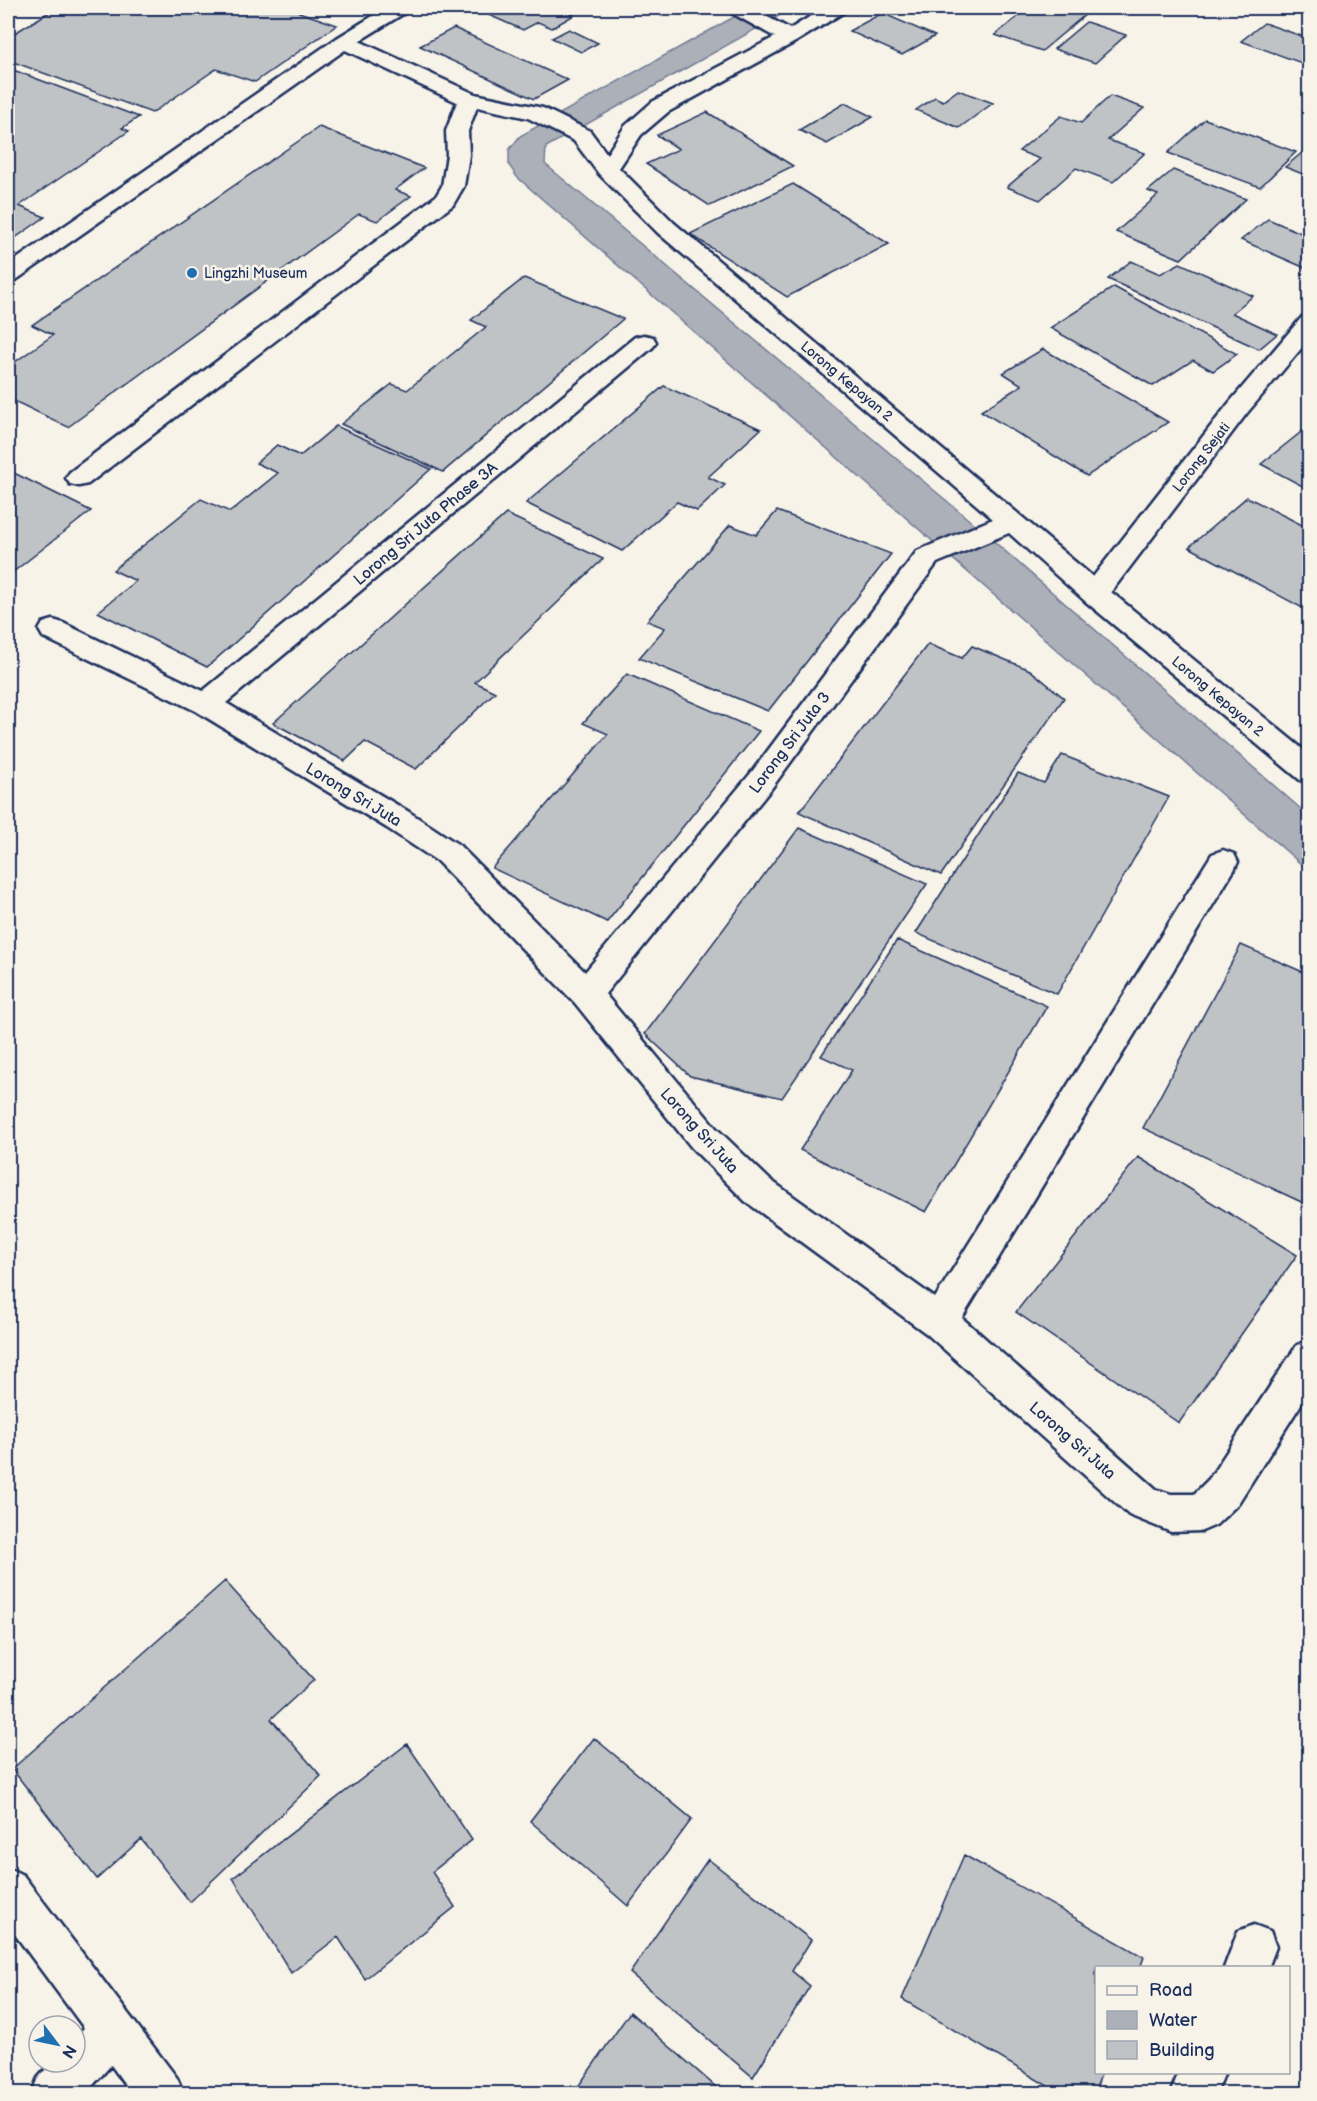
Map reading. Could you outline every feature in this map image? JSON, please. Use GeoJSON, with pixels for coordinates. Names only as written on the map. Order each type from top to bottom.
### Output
{"type":"FeatureCollection","features":[{"type":"Feature","properties":{"kind":"street"},"geometry":{"type":"LineString","coordinates":[[737,8],[790,37]]}},
{"type":"Feature","properties":{"kind":"street"},"geometry":{"type":"LineString","coordinates":[[607,169],[633,131],[660,107],[790,37],[837,8]]}},
{"type":"Feature","properties":{"kind":"street"},"geometry":{"type":"LineString","coordinates":[[8,275],[387,10]]}},
{"type":"Feature","properties":{"kind":"street"},"geometry":{"type":"LineString","coordinates":[[79,478],[445,200],[453,186],[458,155],[457,131],[469,99],[344,42]]}},
{"type":"Feature","properties":{"kind":"street","name":"Lorong Kepayan 2"},"geometry":{"type":"LineString","coordinates":[[469,99],[535,113],[582,136],[607,169],[666,228],[1001,525],[1095,594],[1310,772]]}},
{"type":"Feature","properties":{"kind":"street","name":"Lorong Sejati"},"geometry":{"type":"LineString","coordinates":[[1095,594],[1245,400],[1310,322]]}},
{"type":"Feature","properties":{"kind":"street","name":"Lorong Sri Juta Phase 3A"},"geometry":{"type":"LineString","coordinates":[[206,704],[644,342]]}},
{"type":"Feature","properties":{"kind":"street","name":"Lorong Sri Juta 3"},"geometry":{"type":"LineString","coordinates":[[586,994],[761,781],[927,557],[1001,525]]}},
{"type":"Feature","properties":{"kind":"street","name":"Lorong Sri Juta"},"geometry":{"type":"LineString","coordinates":[[53,630],[206,704],[398,820],[448,853],[586,994],[704,1138],[732,1168],[757,1190],[940,1322],[1143,1502],[1171,1513],[1202,1512],[1223,1492],[1310,1358]]}},
{"type":"Feature","properties":{"kind":"street"},"geometry":{"type":"LineString","coordinates":[[940,1322],[1223,862]]}},
{"type":"Feature","properties":{"kind":"street"},"geometry":{"type":"LineString","coordinates":[[8,1890],[161,2094]]}},
{"type":"Feature","properties":{"kind":"street"},"geometry":{"type":"LineString","coordinates":[[54,2094],[112,2030]]}},
{"type":"Feature","properties":{"kind":"street"},"geometry":{"type":"LineString","coordinates":[[1193,2094],[1202,2074]]}},
{"type":"Feature","properties":{"kind":"water"},"geometry":{"type":"Polygon","coordinates":[[[750,8],[793,8],[546,147],[545,164],[960,512],[1309,816],[1309,871],[517,177],[509,165],[509,150],[520,136],[750,8]]]}},
{"type":"Feature","properties":{"kind":"building"},"geometry":{"type":"Polygon","coordinates":[[[56,8],[305,8],[299,12],[337,25],[255,82],[216,69],[152,113],[8,60],[8,37],[56,8]]]}},
{"type":"Feature","properties":{"kind":"building"},"geometry":{"type":"Polygon","coordinates":[[[473,8],[557,8],[574,15],[552,28],[538,22],[523,30],[473,8]]]}},
{"type":"Feature","properties":{"kind":"building"},"geometry":{"type":"Polygon","coordinates":[[[1029,8],[1065,8],[1086,14],[1042,51],[995,35],[1029,8]]]}},
{"type":"Feature","properties":{"kind":"building"},"geometry":{"type":"Polygon","coordinates":[[[882,13],[935,36],[902,55],[849,31],[882,13]]]}},
{"type":"Feature","properties":{"kind":"building"},"geometry":{"type":"Polygon","coordinates":[[[1086,22],[1126,35],[1095,63],[1054,49],[1086,22]]]}},
{"type":"Feature","properties":{"kind":"building"},"geometry":{"type":"Polygon","coordinates":[[[1264,23],[1310,39],[1310,66],[1241,41],[1264,23]]]}},
{"type":"Feature","properties":{"kind":"building"},"geometry":{"type":"Polygon","coordinates":[[[454,28],[568,80],[534,99],[420,46],[454,28]]]}},
{"type":"Feature","properties":{"kind":"building"},"geometry":{"type":"Polygon","coordinates":[[[569,29],[598,43],[581,52],[552,38],[569,29]]]}},
{"type":"Feature","properties":{"kind":"building"},"geometry":{"type":"Polygon","coordinates":[[[8,68],[139,117],[122,128],[129,131],[19,206],[45,217],[8,243],[8,68]]]}},
{"type":"Feature","properties":{"kind":"building"},"geometry":{"type":"Polygon","coordinates":[[[958,90],[993,103],[959,128],[916,110],[935,97],[943,101],[958,90]]]}},
{"type":"Feature","properties":{"kind":"building"},"geometry":{"type":"Polygon","coordinates":[[[1110,96],[1144,108],[1108,140],[1145,153],[1113,182],[1076,168],[1040,200],[1007,187],[1040,159],[1019,151],[1061,116],[1081,123],[1110,96]]]}},
{"type":"Feature","properties":{"kind":"building"},"geometry":{"type":"Polygon","coordinates":[[[845,103],[873,117],[827,144],[799,130],[845,103]]]}},
{"type":"Feature","properties":{"kind":"building"},"geometry":{"type":"Polygon","coordinates":[[[707,112],[793,166],[710,206],[646,164],[679,149],[657,135],[707,112]]]}},
{"type":"Feature","properties":{"kind":"building"},"geometry":{"type":"Polygon","coordinates":[[[1205,119],[1296,152],[1260,187],[1168,153],[1205,119]]]}},
{"type":"Feature","properties":{"kind":"building","name":"Lingzhi Museum"},"geometry":{"type":"Polygon","coordinates":[[[319,127],[424,168],[395,190],[411,196],[377,221],[359,214],[68,427],[8,398],[8,367],[53,335],[32,325],[319,127]]]}},
{"type":"Feature","properties":{"kind":"building"},"geometry":{"type":"Polygon","coordinates":[[[1303,152],[1310,154],[1310,177],[1285,167],[1303,152]]]}},
{"type":"Feature","properties":{"kind":"building"},"geometry":{"type":"Polygon","coordinates":[[[1173,170],[1246,199],[1181,259],[1116,232],[1158,195],[1148,191],[1173,170]]]}},
{"type":"Feature","properties":{"kind":"building"},"geometry":{"type":"Polygon","coordinates":[[[793,184],[889,244],[787,297],[690,234],[793,184]]]}},
{"type":"Feature","properties":{"kind":"building"},"geometry":{"type":"Polygon","coordinates":[[[1268,219],[1310,235],[1310,270],[1241,240],[1268,219]]]}},
{"type":"Feature","properties":{"kind":"building"},"geometry":{"type":"Polygon","coordinates":[[[1131,261],[1160,274],[1180,263],[1253,296],[1232,313],[1277,334],[1259,349],[1108,279],[1131,261]]]}},
{"type":"Feature","properties":{"kind":"building"},"geometry":{"type":"Polygon","coordinates":[[[524,278],[623,319],[443,472],[341,424],[392,384],[407,390],[486,327],[471,320],[524,278]]]}},
{"type":"Feature","properties":{"kind":"building"},"geometry":{"type":"Polygon","coordinates":[[[1114,287],[1237,354],[1213,371],[1193,360],[1153,386],[1050,328],[1114,287]]]}},
{"type":"Feature","properties":{"kind":"building"},"geometry":{"type":"Polygon","coordinates":[[[1043,349],[1168,422],[1087,476],[981,411],[1022,385],[1003,373],[1043,349]]]}},
{"type":"Feature","properties":{"kind":"building"},"geometry":{"type":"Polygon","coordinates":[[[664,386],[761,429],[708,477],[725,485],[697,511],[677,502],[622,551],[526,503],[664,386]]]}},
{"type":"Feature","properties":{"kind":"building"},"geometry":{"type":"Polygon","coordinates":[[[1310,425],[1310,490],[1261,464],[1310,425]]]}},
{"type":"Feature","properties":{"kind":"building"},"geometry":{"type":"Polygon","coordinates":[[[336,426],[431,469],[207,667],[98,612],[136,581],[113,570],[201,499],[230,512],[278,473],[256,463],[277,445],[300,456],[336,426]]]}},
{"type":"Feature","properties":{"kind":"building"},"geometry":{"type":"Polygon","coordinates":[[[8,470],[91,511],[8,576],[8,470]]]}},
{"type":"Feature","properties":{"kind":"building"},"geometry":{"type":"Polygon","coordinates":[[[1247,497],[1310,529],[1310,612],[1189,547],[1247,497]]]}},
{"type":"Feature","properties":{"kind":"building"},"geometry":{"type":"Polygon","coordinates":[[[777,511],[891,554],[768,711],[639,658],[665,628],[647,621],[730,525],[756,535],[777,511]]]}},
{"type":"Feature","properties":{"kind":"building"},"geometry":{"type":"Polygon","coordinates":[[[506,514],[603,559],[475,682],[495,692],[416,769],[365,742],[345,761],[273,723],[506,514]]]}},
{"type":"Feature","properties":{"kind":"building"},"geometry":{"type":"Polygon","coordinates":[[[928,644],[962,658],[972,646],[1030,670],[1064,698],[941,875],[799,812],[928,644]]]}},
{"type":"Feature","properties":{"kind":"building"},"geometry":{"type":"Polygon","coordinates":[[[627,674],[759,731],[607,922],[492,868],[608,734],[583,723],[627,674]]]}},
{"type":"Feature","properties":{"kind":"building"},"geometry":{"type":"Polygon","coordinates":[[[1062,755],[1169,797],[1057,994],[916,933],[1018,773],[1044,783],[1062,755]]]}},
{"type":"Feature","properties":{"kind":"building"},"geometry":{"type":"Polygon","coordinates":[[[799,828],[927,884],[782,1098],[690,1076],[645,1034],[799,828]]]}},
{"type":"Feature","properties":{"kind":"building"},"geometry":{"type":"Polygon","coordinates":[[[897,940],[1047,1006],[926,1212],[800,1150],[852,1070],[821,1056],[897,940]]]}},
{"type":"Feature","properties":{"kind":"building"},"geometry":{"type":"Polygon","coordinates":[[[1241,945],[1310,975],[1310,1206],[1143,1128],[1241,945]]]}},
{"type":"Feature","properties":{"kind":"building"},"geometry":{"type":"Polygon","coordinates":[[[1138,1157],[1297,1255],[1179,1423],[1016,1312],[1138,1157]]]}},
{"type":"Feature","properties":{"kind":"building"},"geometry":{"type":"Polygon","coordinates":[[[225,1581],[314,1680],[271,1719],[321,1776],[190,1902],[141,1839],[97,1879],[12,1769],[225,1581]]]}},
{"type":"Feature","properties":{"kind":"building"},"geometry":{"type":"Polygon","coordinates":[[[594,1738],[692,1819],[628,1906],[530,1821],[594,1738]]]}},
{"type":"Feature","properties":{"kind":"building"},"geometry":{"type":"Polygon","coordinates":[[[407,1744],[472,1840],[432,1872],[455,1907],[365,1979],[338,1937],[291,1973],[233,1878],[407,1744]]]}},
{"type":"Feature","properties":{"kind":"building"},"geometry":{"type":"Polygon","coordinates":[[[964,1855],[1144,1957],[1141,1966],[1095,1966],[1095,2074],[1101,2074],[1094,2094],[1061,2094],[902,1999],[964,1855]]]}},
{"type":"Feature","properties":{"kind":"building"},"geometry":{"type":"Polygon","coordinates":[[[708,1859],[811,1940],[792,1971],[810,1986],[753,2077],[630,1973],[708,1859]]]}},
{"type":"Feature","properties":{"kind":"building"},"geometry":{"type":"Polygon","coordinates":[[[630,2012],[724,2094],[573,2094],[630,2012]]]}},
{"type":"Feature","properties":{"kind":"place","name":"Lingzhi Museum"},"geometry":{"type":"Point","coordinates":[192,273]}}]}
